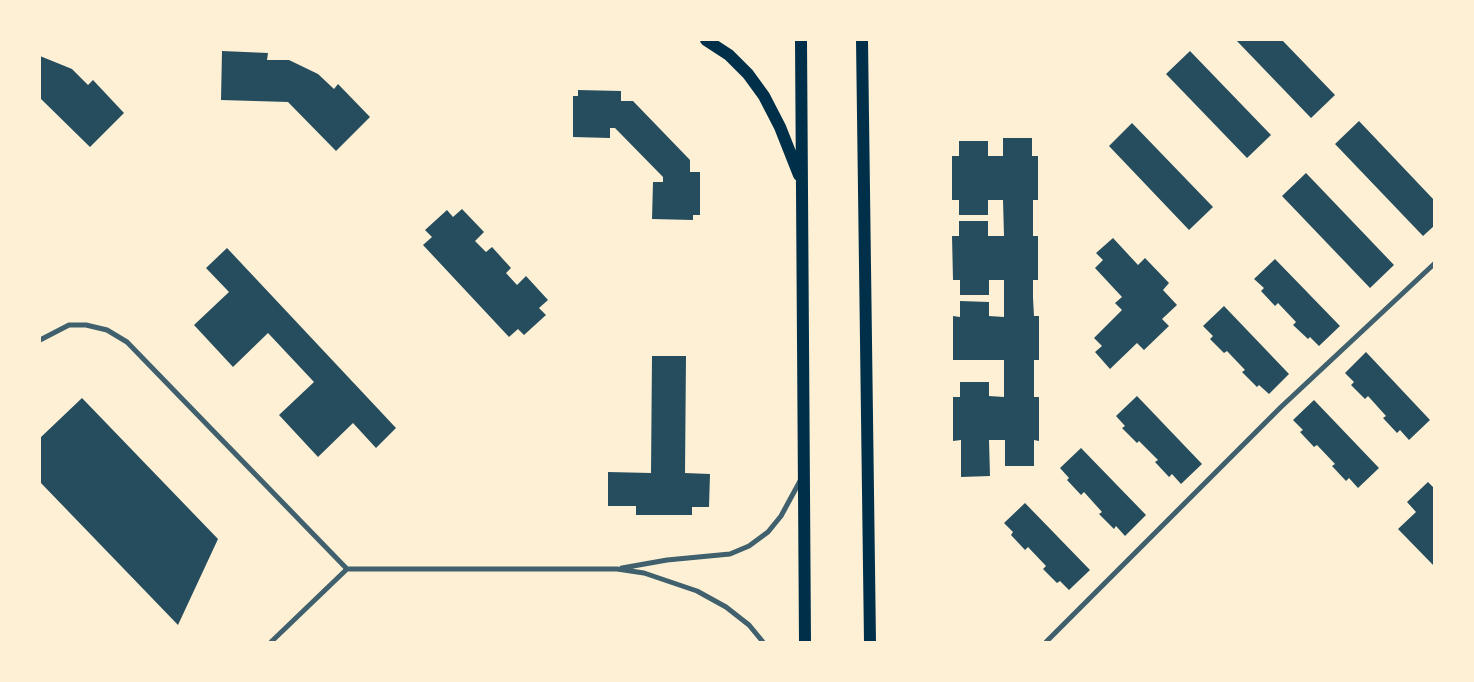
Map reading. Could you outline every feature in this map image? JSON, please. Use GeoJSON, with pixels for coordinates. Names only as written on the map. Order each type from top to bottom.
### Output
{"type":"FeatureCollection","features":[{"type":"Feature","properties":{"kind":"main road"},"geometry":{"type":"LineString","coordinates":[[706,40],[728,54],[748,74],[764,96],[780,127],[802,180]]}},
{"type":"Feature","properties":{"kind":"main road"},"geometry":{"type":"LineString","coordinates":[[801,40],[805,642]]}},
{"type":"Feature","properties":{"kind":"main road"},"geometry":{"type":"LineString","coordinates":[[862,40],[870,642]]}},
{"type":"Feature","properties":{"kind":"street"},"geometry":{"type":"LineString","coordinates":[[1046,642],[1281,407],[1434,264]]}},
{"type":"Feature","properties":{"kind":"street"},"geometry":{"type":"LineString","coordinates":[[40,340],[69,325],[86,324],[107,330],[127,342],[347,569]]}},
{"type":"Feature","properties":{"kind":"street"},"geometry":{"type":"LineString","coordinates":[[616,569],[667,560],[730,554],[749,546],[768,532],[781,516],[804,473]]}},
{"type":"Feature","properties":{"kind":"street"},"geometry":{"type":"LineString","coordinates":[[271,642],[347,569],[616,569],[644,572],[697,591],[726,607],[749,625],[763,642]]}},
{"type":"Feature","properties":{"kind":"building"},"geometry":{"type":"Polygon","coordinates":[[[1236,40],[1282,40],[1335,95],[1311,118],[1236,40]]]}},
{"type":"Feature","properties":{"kind":"building"},"geometry":{"type":"Polygon","coordinates":[[[222,51],[268,53],[267,60],[289,60],[318,74],[334,89],[338,84],[370,117],[336,151],[288,102],[221,100],[222,51]]]}},
{"type":"Feature","properties":{"kind":"building"},"geometry":{"type":"Polygon","coordinates":[[[1190,51],[1271,135],[1247,158],[1166,74],[1190,51]]]}},
{"type":"Feature","properties":{"kind":"building"},"geometry":{"type":"Polygon","coordinates":[[[40,56],[72,69],[88,85],[93,80],[124,113],[90,147],[40,98],[40,56]]]}},
{"type":"Feature","properties":{"kind":"building"},"geometry":{"type":"Polygon","coordinates":[[[578,90],[621,91],[621,101],[633,101],[690,160],[690,172],[700,172],[700,215],[693,215],[693,220],[652,219],[653,182],[663,182],[663,177],[615,128],[610,128],[610,138],[573,137],[573,96],[578,96],[578,90]]]}},
{"type":"Feature","properties":{"kind":"building"},"geometry":{"type":"Polygon","coordinates":[[[1359,121],[1434,200],[1434,226],[1423,236],[1335,144],[1359,121]]]}},
{"type":"Feature","properties":{"kind":"building"},"geometry":{"type":"Polygon","coordinates":[[[1132,123],[1213,207],[1189,230],[1109,146],[1132,123]]]}},
{"type":"Feature","properties":{"kind":"building"},"geometry":{"type":"Polygon","coordinates":[[[1003,138],[1032,138],[1032,156],[1038,156],[1038,200],[1033,200],[1033,236],[1038,236],[1038,280],[1033,280],[1033,298],[1034,316],[1039,316],[1039,360],[1034,360],[1034,397],[1039,397],[1039,441],[1034,440],[1034,466],[1005,466],[1005,440],[989,440],[990,476],[961,477],[961,440],[953,441],[953,397],[960,397],[960,382],[989,382],[989,396],[1004,397],[1004,360],[953,360],[953,316],[960,317],[960,301],[989,302],[989,316],[1004,317],[1004,280],[989,280],[989,295],[960,295],[960,280],[953,280],[952,236],[959,236],[959,221],[988,221],[988,236],[1004,236],[1003,200],[988,200],[988,215],[959,215],[959,200],[952,200],[952,156],[959,156],[959,141],[988,141],[988,156],[1003,156],[1003,138]]]}},
{"type":"Feature","properties":{"kind":"building"},"geometry":{"type":"Polygon","coordinates":[[[1306,173],[1394,265],[1370,288],[1282,196],[1306,173]]]}},
{"type":"Feature","properties":{"kind":"building"},"geometry":{"type":"Polygon","coordinates":[[[462,209],[484,232],[475,241],[486,252],[492,247],[511,268],[506,273],[517,285],[526,276],[548,300],[539,308],[546,315],[524,335],[518,329],[509,337],[423,245],[432,237],[425,230],[447,210],[453,217],[462,209]]]}},
{"type":"Feature","properties":{"kind":"building"},"geometry":{"type":"Polygon","coordinates":[[[1113,238],[1138,265],[1145,258],[1169,283],[1163,290],[1177,305],[1162,319],[1169,326],[1144,350],[1137,343],[1110,369],[1095,352],[1102,346],[1094,338],[1122,310],[1115,303],[1122,297],[1095,268],[1103,260],[1096,253],[1113,238]]]}},
{"type":"Feature","properties":{"kind":"building"},"geometry":{"type":"Polygon","coordinates":[[[227,248],[396,428],[376,448],[353,423],[318,457],[279,415],[314,382],[268,333],[233,367],[194,325],[229,292],[206,268],[227,248]]]}},
{"type":"Feature","properties":{"kind":"building"},"geometry":{"type":"Polygon","coordinates":[[[1275,259],[1340,326],[1319,346],[1293,325],[1296,322],[1278,303],[1275,306],[1261,291],[1264,288],[1254,279],[1275,259]]]}},
{"type":"Feature","properties":{"kind":"building"},"geometry":{"type":"Polygon","coordinates":[[[1224,306],[1289,374],[1269,394],[1259,385],[1257,387],[1242,372],[1245,370],[1227,351],[1224,353],[1210,339],[1213,336],[1203,326],[1224,306]]]}},
{"type":"Feature","properties":{"kind":"building"},"geometry":{"type":"Polygon","coordinates":[[[1366,352],[1430,420],[1409,440],[1400,430],[1397,433],[1383,418],[1386,416],[1368,396],[1365,399],[1351,385],[1354,382],[1345,373],[1366,352]]]}},
{"type":"Feature","properties":{"kind":"building"},"geometry":{"type":"Polygon","coordinates":[[[652,356],[686,356],[685,473],[710,474],[709,507],[692,507],[692,515],[636,515],[636,506],[608,506],[608,472],[651,473],[652,356]]]}},
{"type":"Feature","properties":{"kind":"building"},"geometry":{"type":"Polygon","coordinates":[[[1137,396],[1202,464],[1181,484],[1172,474],[1169,477],[1155,462],[1158,460],[1139,441],[1137,443],[1122,428],[1125,426],[1116,416],[1137,396]]]}},
{"type":"Feature","properties":{"kind":"building"},"geometry":{"type":"Polygon","coordinates":[[[82,398],[218,539],[178,625],[40,482],[40,438],[82,398]]]}},
{"type":"Feature","properties":{"kind":"building"},"geometry":{"type":"Polygon","coordinates":[[[1314,400],[1379,468],[1358,488],[1349,478],[1346,481],[1332,466],[1335,464],[1317,445],[1314,447],[1300,432],[1303,430],[1293,420],[1314,400]]]}},
{"type":"Feature","properties":{"kind":"building"},"geometry":{"type":"Polygon","coordinates":[[[1081,448],[1146,515],[1125,536],[1116,526],[1114,529],[1099,514],[1102,512],[1084,492],[1081,495],[1067,480],[1069,478],[1060,468],[1081,448]]]}},
{"type":"Feature","properties":{"kind":"building"},"geometry":{"type":"Polygon","coordinates":[[[1428,482],[1434,488],[1434,566],[1398,529],[1416,512],[1407,502],[1428,482]]]}},
{"type":"Feature","properties":{"kind":"building"},"geometry":{"type":"Polygon","coordinates":[[[1025,503],[1090,570],[1069,590],[1060,581],[1057,583],[1043,569],[1046,566],[1028,547],[1025,550],[1011,535],[1013,532],[1004,523],[1025,503]]]}}]}
